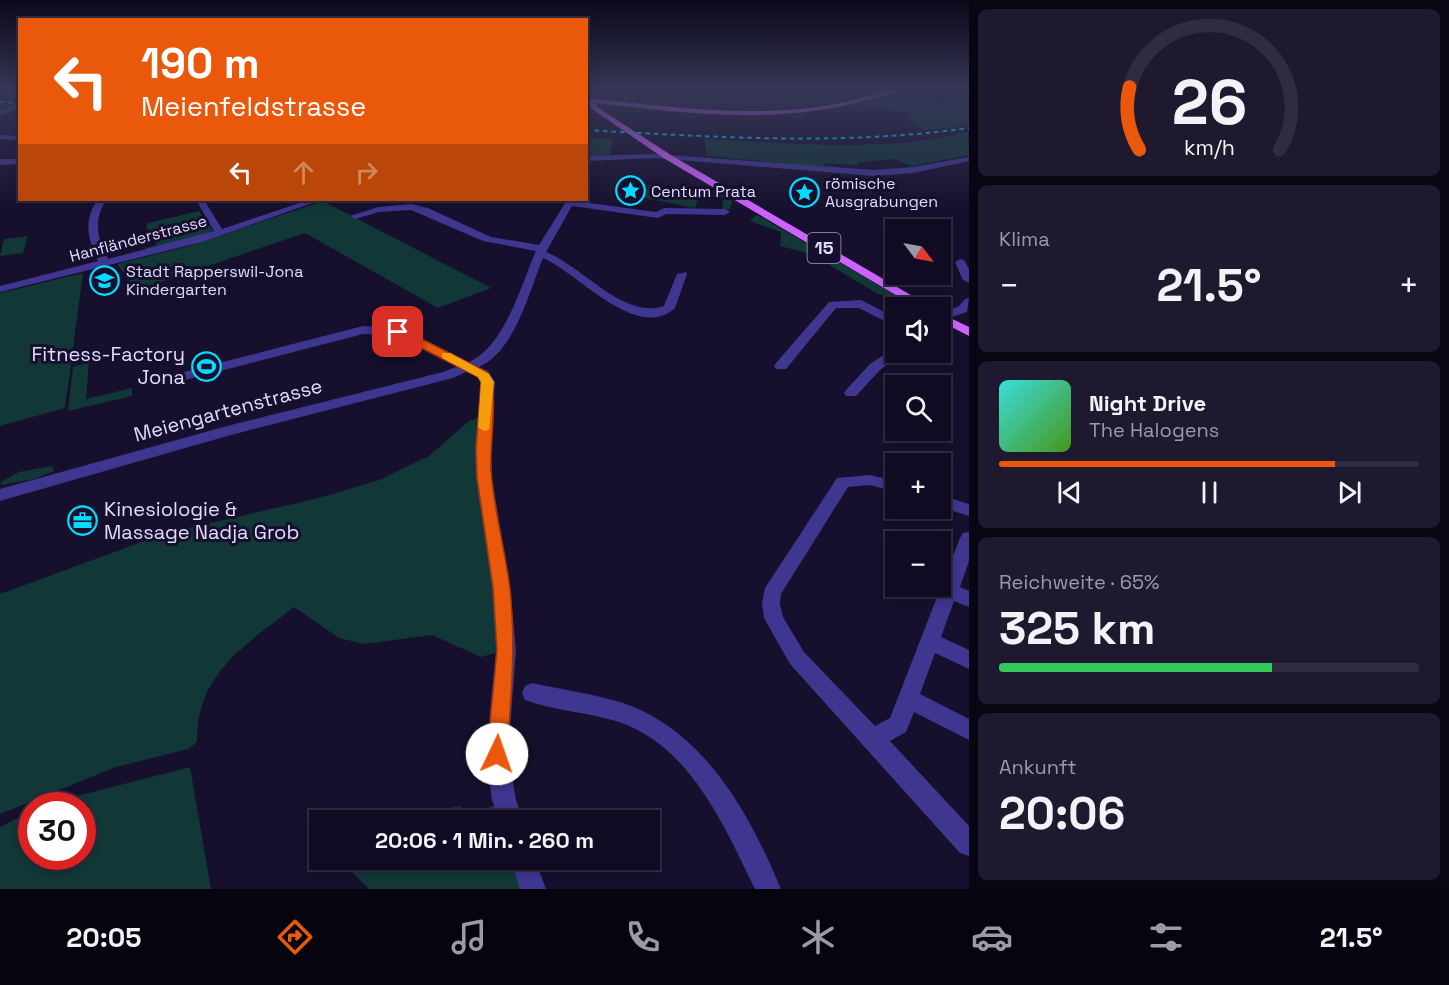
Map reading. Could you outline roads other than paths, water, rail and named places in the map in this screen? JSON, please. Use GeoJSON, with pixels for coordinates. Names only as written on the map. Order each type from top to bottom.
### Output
{"type":"FeatureCollection","features":[{"type":"Feature","properties":{"kind":"main road","name":"15"},"geometry":{"type":"LineString","coordinates":[[628,130],[669,157],[908,297]]}},
{"type":"Feature","properties":{"kind":"main road"},"geometry":{"type":"LineString","coordinates":[[951,322],[969,332]]}},
{"type":"Feature","properties":{"kind":"street"},"geometry":{"type":"LineString","coordinates":[[0,138],[18,138]]}},
{"type":"Feature","properties":{"kind":"street"},"geometry":{"type":"LineString","coordinates":[[588,159],[669,157],[874,173],[913,170],[969,159]]}},
{"type":"Feature","properties":{"kind":"street"},"geometry":{"type":"LineString","coordinates":[[686,167],[690,162],[703,160]]}},
{"type":"Feature","properties":{"kind":"street"},"geometry":{"type":"LineString","coordinates":[[0,162],[18,161]]}},
{"type":"Feature","properties":{"kind":"street"},"geometry":{"type":"LineString","coordinates":[[100,201],[93,213],[91,223],[92,234],[105,264]]}},
{"type":"Feature","properties":{"kind":"street"},"geometry":{"type":"LineString","coordinates":[[201,201],[219,232]]}},
{"type":"Feature","properties":{"kind":"street","name":"Hanfländerstrasse"},"geometry":{"type":"LineString","coordinates":[[0,289],[105,264],[219,232],[313,201]]}},
{"type":"Feature","properties":{"kind":"street"},"geometry":{"type":"LineString","coordinates":[[570,201],[658,215],[664,211],[725,212]]}},
{"type":"Feature","properties":{"kind":"street","name":"Meiengartenstrasse"},"geometry":{"type":"LineString","coordinates":[[0,495],[261,422],[448,375],[480,361],[502,342],[541,251],[570,201]]}},
{"type":"Feature","properties":{"kind":"street"},"geometry":{"type":"LineString","coordinates":[[355,216],[391,206],[422,208],[486,238],[541,251],[562,262],[625,308],[640,314],[652,315],[669,308],[682,274]]}},
{"type":"Feature","properties":{"kind":"street"},"geometry":{"type":"LineString","coordinates":[[960,262],[969,280]]}},
{"type":"Feature","properties":{"kind":"street"},"geometry":{"type":"LineString","coordinates":[[951,313],[963,309],[969,301]]}},
{"type":"Feature","properties":{"kind":"street"},"geometry":{"type":"LineString","coordinates":[[781,366],[813,325],[833,304],[861,304],[885,316]]}},
{"type":"Feature","properties":{"kind":"street"},"geometry":{"type":"LineString","coordinates":[[182,377],[363,330],[382,329],[422,341],[483,374],[488,382],[483,449],[484,478],[501,587],[506,650],[497,754],[508,810]]}},
{"type":"Feature","properties":{"kind":"street"},"geometry":{"type":"LineString","coordinates":[[851,393],[885,360]]}},
{"type":"Feature","properties":{"kind":"street"},"geometry":{"type":"LineString","coordinates":[[885,485],[870,480],[843,482],[772,593],[774,618],[796,658],[969,843]]}},
{"type":"Feature","properties":{"kind":"street"},"geometry":{"type":"LineString","coordinates":[[951,504],[969,510]]}},
{"type":"Feature","properties":{"kind":"street"},"geometry":{"type":"LineString","coordinates":[[951,588],[969,538]]}},
{"type":"Feature","properties":{"kind":"street"},"geometry":{"type":"LineString","coordinates":[[951,591],[969,599]]}},
{"type":"Feature","properties":{"kind":"street"},"geometry":{"type":"LineString","coordinates":[[873,739],[898,726],[948,597]]}},
{"type":"Feature","properties":{"kind":"street"},"geometry":{"type":"LineString","coordinates":[[930,641],[969,660]]}},
{"type":"Feature","properties":{"kind":"street"},"geometry":{"type":"LineString","coordinates":[[532,693],[627,715],[679,744],[722,798],[768,889]]}},
{"type":"Feature","properties":{"kind":"street"},"geometry":{"type":"LineString","coordinates":[[909,699],[969,730]]}},
{"type":"Feature","properties":{"kind":"street"},"geometry":{"type":"LineString","coordinates":[[526,870],[533,889]]}},
{"type":"Feature","properties":{"kind":"railway"},"geometry":{"type":"LineString","coordinates":[[596,130],[778,138],[873,137],[949,130]]}},
{"type":"Feature","properties":{"kind":"place","name":"Centum Prata"},"geometry":{"type":"Point","coordinates":[630,191]}},
{"type":"Feature","properties":{"kind":"place","name":"römische Ausgrabungen"},"geometry":{"type":"Point","coordinates":[804,192]}},
{"type":"Feature","properties":{"kind":"place","name":"Stadt Rapperswil-Jona Kindergarten"},"geometry":{"type":"Point","coordinates":[105,280]}},
{"type":"Feature","properties":{"kind":"place","name":"Fitness-Factory Jona"},"geometry":{"type":"Point","coordinates":[206,366]}},
{"type":"Feature","properties":{"kind":"place","name":"Kinesiologie & Massage Nadja Grob"},"geometry":{"type":"Point","coordinates":[83,521]}}]}
